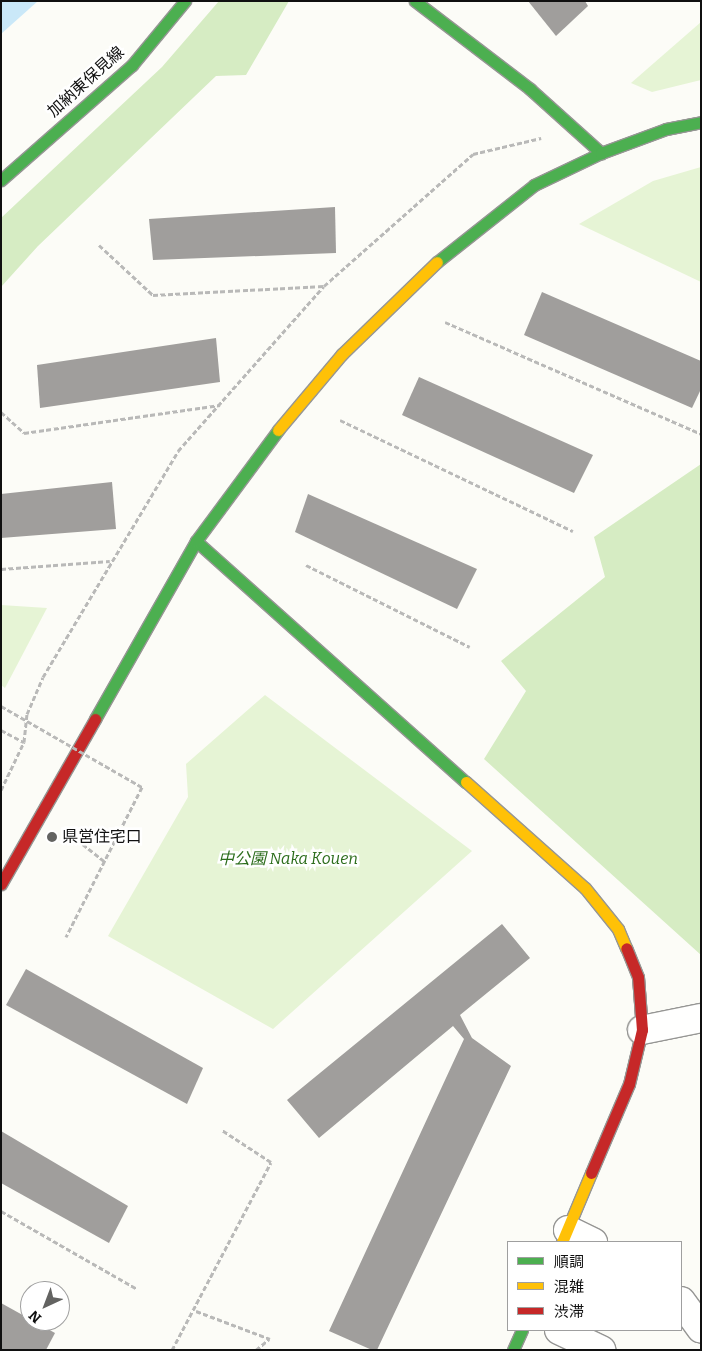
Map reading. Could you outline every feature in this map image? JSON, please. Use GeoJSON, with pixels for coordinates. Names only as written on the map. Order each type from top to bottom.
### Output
{"type":"FeatureCollection","features":[{"type":"Feature","properties":{"kind":"street","name":"加納東保見線"},"geometry":{"type":"LineString","coordinates":[[1,180],[132,65],[185,1]]}},
{"type":"Feature","properties":{"kind":"street"},"geometry":{"type":"LineString","coordinates":[[415,1],[530,89],[601,152]]}},
{"type":"Feature","properties":{"kind":"street"},"geometry":{"type":"LineString","coordinates":[[1,884],[196,541],[269,441],[398,298],[534,185],[601,152],[666,129],[701,122]]}},
{"type":"Feature","properties":{"kind":"street"},"geometry":{"type":"LineString","coordinates":[[196,541],[584,888],[618,929],[638,977],[642,1030],[629,1084],[565,1236],[588,1241]]}},
{"type":"Feature","properties":{"kind":"street"},"geometry":{"type":"LineString","coordinates":[[642,1030],[701,1018]]}},
{"type":"Feature","properties":{"kind":"street"},"geometry":{"type":"LineString","coordinates":[[682,1302],[701,1328]]}},
{"type":"Feature","properties":{"kind":"street"},"geometry":{"type":"LineString","coordinates":[[512,1350],[522,1331]]}},
{"type":"Feature","properties":{"kind":"street"},"geometry":{"type":"LineString","coordinates":[[561,1331],[601,1350]]}},
{"type":"Feature","properties":{"kind":"path"},"geometry":{"type":"LineString","coordinates":[[1,790],[24,742],[27,714],[42,677],[110,561],[178,452],[324,286],[473,154],[548,136]]}},
{"type":"Feature","properties":{"kind":"path"},"geometry":{"type":"LineString","coordinates":[[99,245],[153,295],[324,286]]}},
{"type":"Feature","properties":{"kind":"path"},"geometry":{"type":"LineString","coordinates":[[445,322],[701,434]]}},
{"type":"Feature","properties":{"kind":"path"},"geometry":{"type":"LineString","coordinates":[[1,412],[24,433],[220,405]]}},
{"type":"Feature","properties":{"kind":"path"},"geometry":{"type":"LineString","coordinates":[[340,420],[573,531]]}},
{"type":"Feature","properties":{"kind":"path"},"geometry":{"type":"LineString","coordinates":[[1,569],[110,561]]}},
{"type":"Feature","properties":{"kind":"path"},"geometry":{"type":"LineString","coordinates":[[306,565],[470,647]]}},
{"type":"Feature","properties":{"kind":"path"},"geometry":{"type":"LineString","coordinates":[[1,706],[142,787],[66,936]]}},
{"type":"Feature","properties":{"kind":"path"},"geometry":{"type":"LineString","coordinates":[[1,730],[24,742]]}},
{"type":"Feature","properties":{"kind":"path"},"geometry":{"type":"LineString","coordinates":[[62,828],[104,861]]}},
{"type":"Feature","properties":{"kind":"path"},"geometry":{"type":"LineString","coordinates":[[172,1350],[196,1311],[271,1162],[222,1130]]}},
{"type":"Feature","properties":{"kind":"path"},"geometry":{"type":"LineString","coordinates":[[1,1211],[136,1289]]}},
{"type":"Feature","properties":{"kind":"path"},"geometry":{"type":"LineString","coordinates":[[196,1311],[270,1339],[256,1350]]}},
{"type":"Feature","properties":{"kind":"green space"},"geometry":{"type":"Polygon","coordinates":[[[219,1],[289,1],[246,75],[216,76],[38,246],[1,287],[1,218],[162,67],[219,1]]]}},
{"type":"Feature","properties":{"kind":"green space"},"geometry":{"type":"Polygon","coordinates":[[[701,22],[701,80],[652,92],[631,83],[701,22]]]}},
{"type":"Feature","properties":{"kind":"green space"},"geometry":{"type":"Polygon","coordinates":[[[701,167],[701,282],[579,224],[653,181],[701,167]]]}},
{"type":"Feature","properties":{"kind":"green space"},"geometry":{"type":"Polygon","coordinates":[[[701,464],[701,955],[484,759],[526,691],[501,661],[605,577],[594,537],[701,464]]]}},
{"type":"Feature","properties":{"kind":"green space"},"geometry":{"type":"Polygon","coordinates":[[[1,605],[47,608],[5,688],[1,685],[1,605]]]}},
{"type":"Feature","properties":{"kind":"green space","name":"中公園 Naka Kouen"},"geometry":{"type":"Polygon","coordinates":[[[265,695],[472,851],[273,1029],[108,936],[188,797],[186,764],[265,695]]]}},
{"type":"Feature","properties":{"kind":"water"},"geometry":{"type":"Polygon","coordinates":[[[1,1],[38,1],[1,34],[1,1]]]}},
{"type":"Feature","properties":{"kind":"building"},"geometry":{"type":"Polygon","coordinates":[[[528,1],[585,1],[588,6],[556,36],[528,1]]]}},
{"type":"Feature","properties":{"kind":"building"},"geometry":{"type":"Polygon","coordinates":[[[335,207],[336,253],[153,260],[149,219],[335,207]]]}},
{"type":"Feature","properties":{"kind":"building"},"geometry":{"type":"Polygon","coordinates":[[[542,292],[701,361],[701,389],[692,408],[524,335],[542,292]]]}},
{"type":"Feature","properties":{"kind":"building"},"geometry":{"type":"Polygon","coordinates":[[[216,338],[220,382],[40,408],[37,365],[216,338]]]}},
{"type":"Feature","properties":{"kind":"building"},"geometry":{"type":"Polygon","coordinates":[[[419,377],[593,455],[574,493],[402,415],[419,377]]]}},
{"type":"Feature","properties":{"kind":"building"},"geometry":{"type":"Polygon","coordinates":[[[112,482],[116,529],[1,538],[1,494],[112,482]]]}},
{"type":"Feature","properties":{"kind":"building"},"geometry":{"type":"Polygon","coordinates":[[[308,494],[477,569],[457,609],[295,532],[308,494]]]}},
{"type":"Feature","properties":{"kind":"building"},"geometry":{"type":"Polygon","coordinates":[[[502,924],[530,958],[460,1015],[472,1038],[511,1066],[377,1350],[372,1350],[329,1331],[464,1039],[453,1026],[319,1138],[287,1100],[502,924]]]}},
{"type":"Feature","properties":{"kind":"building"},"geometry":{"type":"Polygon","coordinates":[[[26,969],[203,1068],[187,1104],[6,1005],[26,969]]]}},
{"type":"Feature","properties":{"kind":"building"},"geometry":{"type":"Polygon","coordinates":[[[1,1131],[128,1206],[109,1243],[1,1183],[1,1131]]]}},
{"type":"Feature","properties":{"kind":"building"},"geometry":{"type":"Polygon","coordinates":[[[1,1303],[20,1314],[20,1331],[51,1331],[55,1333],[46,1350],[1,1350],[1,1303]]]}},
{"type":"Feature","properties":{"kind":"traffic: fast"},"geometry":{"type":"LineString","coordinates":[[1,180],[132,65],[185,1]]}},
{"type":"Feature","properties":{"kind":"traffic: fast"},"geometry":{"type":"LineString","coordinates":[[415,1],[530,89],[601,153]]}},
{"type":"Feature","properties":{"kind":"traffic: fast"},"geometry":{"type":"LineString","coordinates":[[437,262],[534,185],[601,153],[666,129],[701,122]]}},
{"type":"Feature","properties":{"kind":"traffic: fast"},"geometry":{"type":"LineString","coordinates":[[95,719],[196,541],[278,430]]}},
{"type":"Feature","properties":{"kind":"traffic: fast"},"geometry":{"type":"LineString","coordinates":[[196,541],[466,782]]}},
{"type":"Feature","properties":{"kind":"traffic: fast"},"geometry":{"type":"LineString","coordinates":[[513,1350],[522,1331]]}},
{"type":"Feature","properties":{"kind":"traffic: slow"},"geometry":{"type":"LineString","coordinates":[[278,430],[342,354],[437,262]]}},
{"type":"Feature","properties":{"kind":"traffic: slow"},"geometry":{"type":"LineString","coordinates":[[466,782],[585,888],[618,929],[626,948]]}},
{"type":"Feature","properties":{"kind":"traffic: slow"},"geometry":{"type":"LineString","coordinates":[[562,1241],[591,1173]]}},
{"type":"Feature","properties":{"kind":"traffic: jam"},"geometry":{"type":"LineString","coordinates":[[1,884],[95,719]]}},
{"type":"Feature","properties":{"kind":"traffic: jam"},"geometry":{"type":"LineString","coordinates":[[591,1173],[629,1084],[642,1030],[638,977],[626,948]]}},
{"type":"Feature","properties":{"kind":"place","name":"県営住宅口"},"geometry":{"type":"Point","coordinates":[52,837]}}]}
